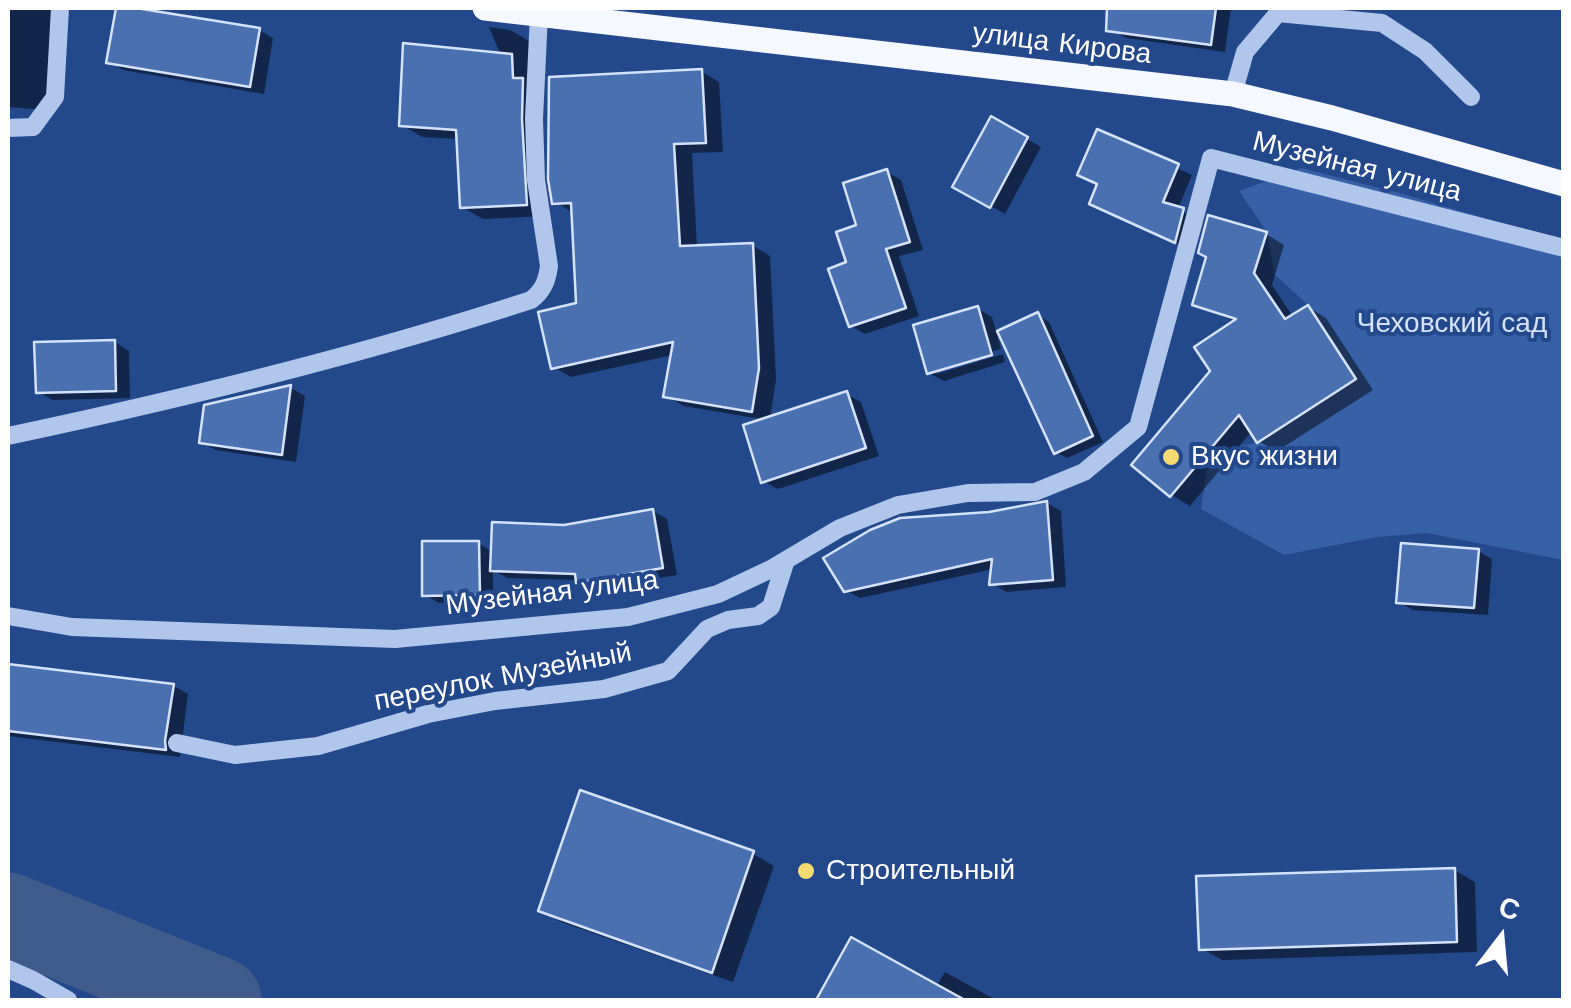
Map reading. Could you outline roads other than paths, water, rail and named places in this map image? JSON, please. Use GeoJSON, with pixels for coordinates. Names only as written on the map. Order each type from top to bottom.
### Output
{"type":"FeatureCollection","features":[{"type":"Feature","properties":{"kind":"main road","name":"улица Кирова"},"geometry":{"type":"LineString","coordinates":[[485,8],[1232,94],[1564,184]]}},
{"type":"Feature","properties":{"kind":"street"},"geometry":{"type":"LineString","coordinates":[[8,128],[33,127],[54,97],[60,8]]}},
{"type":"Feature","properties":{"kind":"street"},"geometry":{"type":"LineString","coordinates":[[1232,94],[1245,52],[1278,13],[1382,23],[1425,51],[1471,97]]}},
{"type":"Feature","properties":{"kind":"street"},"geometry":{"type":"LineString","coordinates":[[8,436],[118,413],[432,332],[538,294],[545,286],[549,266],[535,150],[539,14]]}},
{"type":"Feature","properties":{"kind":"street","name":"Музейная улица"},"geometry":{"type":"LineString","coordinates":[[8,616],[72,627],[395,640],[628,617],[718,594],[840,528],[898,505],[968,493],[1035,492],[1084,472],[1138,426],[1211,158],[1564,248]]}},
{"type":"Feature","properties":{"kind":"street","name":"переулок Музейный"},"geometry":{"type":"LineString","coordinates":[[177,743],[235,754],[318,746],[428,714],[495,701],[604,689],[668,671],[707,629],[728,620],[758,616],[772,607],[786,560]]}},
{"type":"Feature","properties":{"kind":"street"},"geometry":{"type":"LineString","coordinates":[[8,969],[68,1000]]}},
{"type":"Feature","properties":{"kind":"waterway"},"geometry":{"type":"LineString","coordinates":[[8,915],[219,1000]]}},
{"type":"Feature","properties":{"kind":"place","name":"Вкус жизни"},"geometry":{"type":"Point","coordinates":[1171,457]}},
{"type":"Feature","properties":{"kind":"place","name":"Строительный"},"geometry":{"type":"Point","coordinates":[806,871]}},
{"type":"Feature","properties":{"kind":"park label","name":"Чеховский сад"},"geometry":{"type":"Point","coordinates":[1452,324]}}]}
